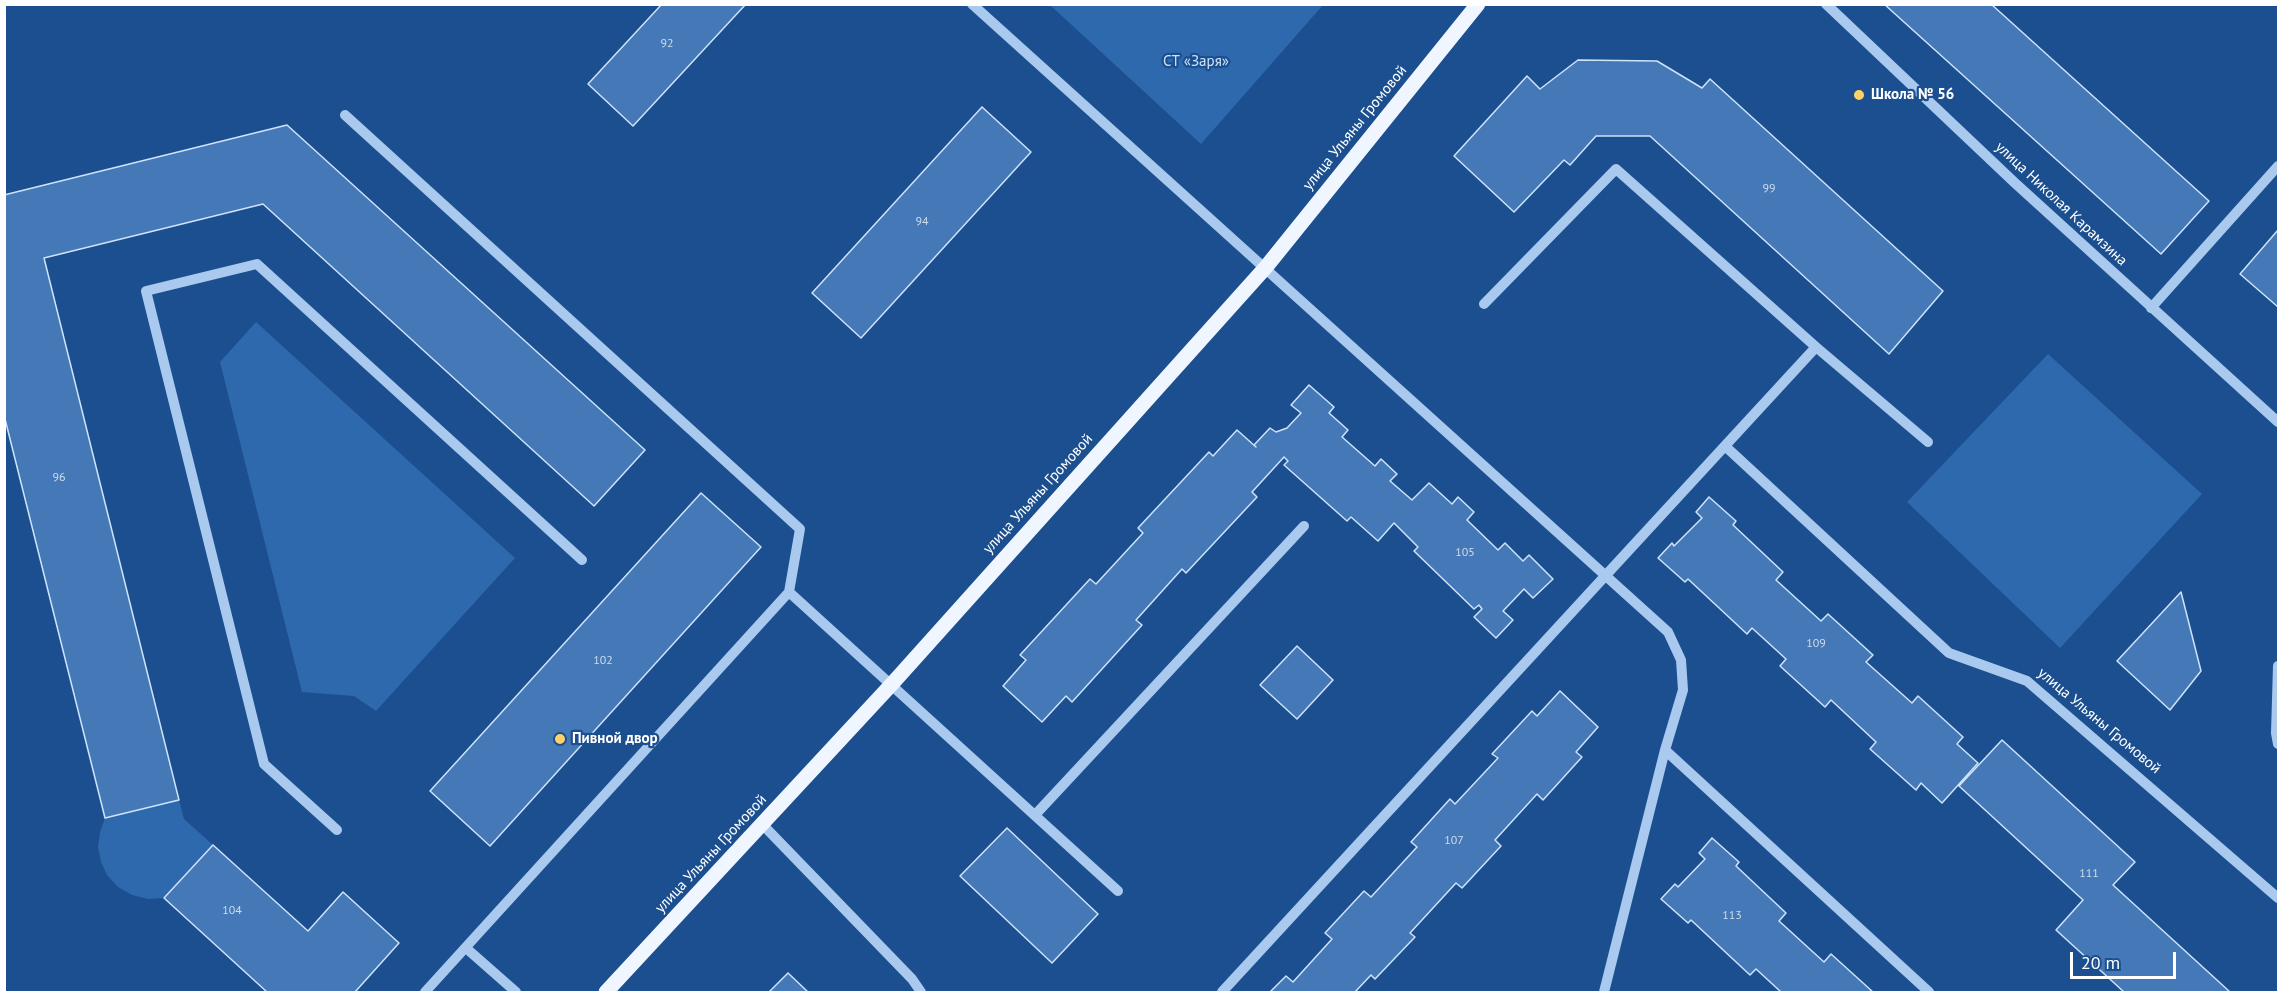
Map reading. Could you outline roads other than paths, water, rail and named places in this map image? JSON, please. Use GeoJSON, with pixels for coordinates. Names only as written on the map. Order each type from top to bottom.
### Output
{"type":"FeatureCollection","features":[{"type":"Feature","properties":{"kind":"main road","name":"улица Ульяны Громовой"},"geometry":{"type":"LineString","coordinates":[[606,993],[891,685],[1266,267],[1478,4]]}},
{"type":"Feature","properties":{"kind":"street"},"geometry":{"type":"LineString","coordinates":[[972,4],[1668,632],[1681,660],[1683,690],[1665,750],[1604,993]]}},
{"type":"Feature","properties":{"kind":"street","name":"улица Николая Карамзина"},"geometry":{"type":"LineString","coordinates":[[1826,4],[2015,183],[2278,422]]}},
{"type":"Feature","properties":{"kind":"street"},"geometry":{"type":"LineString","coordinates":[[345,115],[800,529],[789,592],[425,993]]}},
{"type":"Feature","properties":{"kind":"street"},"geometry":{"type":"LineString","coordinates":[[2151,308],[2278,166]]}},
{"type":"Feature","properties":{"kind":"street"},"geometry":{"type":"LineString","coordinates":[[1484,304],[1616,169],[1816,347],[1928,442]]}},
{"type":"Feature","properties":{"kind":"street"},"geometry":{"type":"LineString","coordinates":[[337,830],[264,764],[146,291],[256,264],[582,560]]}},
{"type":"Feature","properties":{"kind":"street"},"geometry":{"type":"LineString","coordinates":[[1222,993],[1816,347]]}},
{"type":"Feature","properties":{"kind":"street","name":"улица Ульяны Громовой"},"geometry":{"type":"LineString","coordinates":[[1725,446],[1949,653],[2027,681],[2278,898]]}},
{"type":"Feature","properties":{"kind":"street"},"geometry":{"type":"LineString","coordinates":[[1035,815],[1304,526]]}},
{"type":"Feature","properties":{"kind":"street"},"geometry":{"type":"LineString","coordinates":[[789,592],[1118,891]]}},
{"type":"Feature","properties":{"kind":"street"},"geometry":{"type":"LineString","coordinates":[[2278,666],[2276,733],[2278,744]]}},
{"type":"Feature","properties":{"kind":"street"},"geometry":{"type":"LineString","coordinates":[[1665,750],[1929,993]]}},
{"type":"Feature","properties":{"kind":"street"},"geometry":{"type":"LineString","coordinates":[[763,825],[912,979],[921,993]]}},
{"type":"Feature","properties":{"kind":"street"},"geometry":{"type":"LineString","coordinates":[[466,948],[516,993]]}},
{"type":"Feature","properties":{"kind":"place","name":"Школа № 56"},"geometry":{"type":"Point","coordinates":[1859,95]}},
{"type":"Feature","properties":{"kind":"place","name":"Пивной двор"},"geometry":{"type":"Point","coordinates":[560,739]}},
{"type":"Feature","properties":{"kind":"park label","name":"СТ «Заря»"},"geometry":{"type":"Point","coordinates":[1196,62]}}]}
